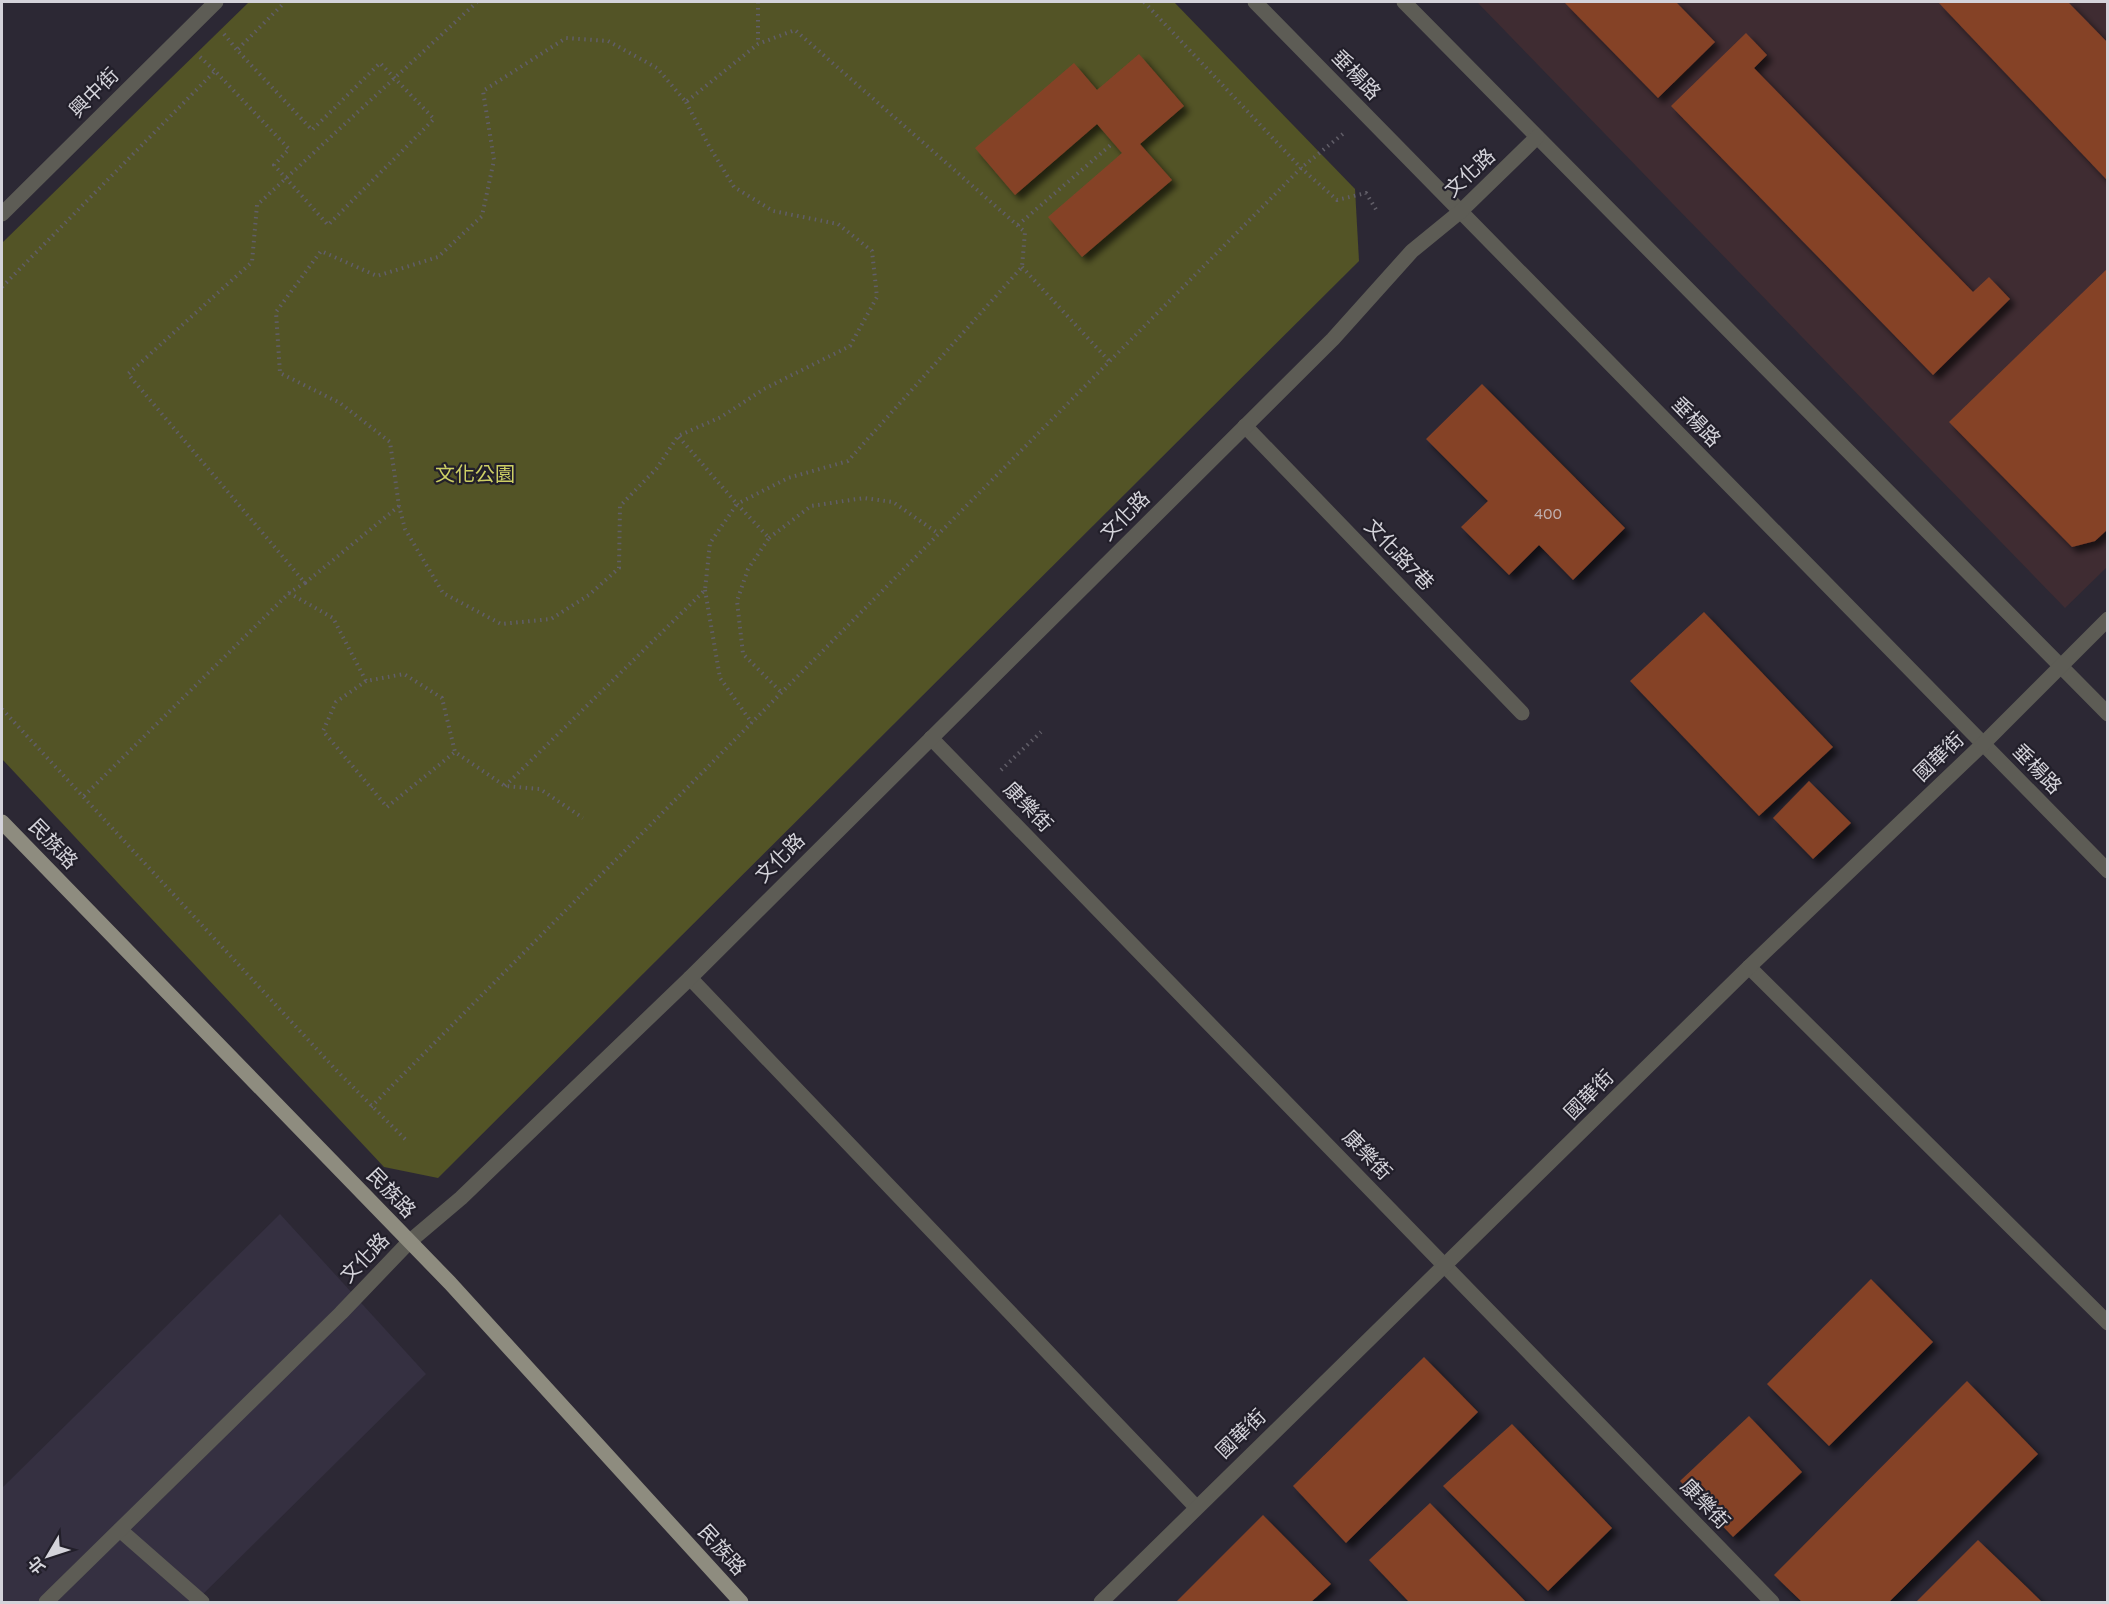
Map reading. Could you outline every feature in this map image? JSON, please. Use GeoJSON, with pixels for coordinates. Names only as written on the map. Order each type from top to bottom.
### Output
{"type":"FeatureCollection","features":[{"type":"Feature","properties":{"kind":"main road","name":"民族路"},"geometry":{"type":"LineString","coordinates":[[2,822],[489,1325],[741,1602]]}},
{"type":"Feature","properties":{"kind":"street","name":"垂楊路"},"geometry":{"type":"LineString","coordinates":[[1255,2],[2108,871]]}},
{"type":"Feature","properties":{"kind":"street"},"geometry":{"type":"LineString","coordinates":[[1404,2],[2108,714]]}},
{"type":"Feature","properties":{"kind":"street","name":"興中街"},"geometry":{"type":"LineString","coordinates":[[2,214],[206,5]]}},
{"type":"Feature","properties":{"kind":"street","name":"文化路"},"geometry":{"type":"LineString","coordinates":[[46,1602],[364,1291],[409,1242],[461,1198],[690,978],[1333,339],[1412,251],[1461,211],[1537,137]]}},
{"type":"Feature","properties":{"kind":"street","name":"文化路7巷"},"geometry":{"type":"LineString","coordinates":[[1245,426],[1522,712]]}},
{"type":"Feature","properties":{"kind":"street","name":"國華街"},"geometry":{"type":"LineString","coordinates":[[1101,1602],[1749,967],[1983,744],[2108,619]]}},
{"type":"Feature","properties":{"kind":"street","name":"康樂街"},"geometry":{"type":"LineString","coordinates":[[931,738],[1772,1602]]}},
{"type":"Feature","properties":{"kind":"street"},"geometry":{"type":"LineString","coordinates":[[1749,967],[2108,1323]]}},
{"type":"Feature","properties":{"kind":"street"},"geometry":{"type":"LineString","coordinates":[[690,978],[1196,1507]]}},
{"type":"Feature","properties":{"kind":"street"},"geometry":{"type":"LineString","coordinates":[[120,1530],[202,1602]]}},
{"type":"Feature","properties":{"kind":"path"},"geometry":{"type":"LineString","coordinates":[[2,287],[215,71],[289,149],[274,165],[328,225],[434,119],[380,63],[312,130],[237,50],[285,2]]}},
{"type":"Feature","properties":{"kind":"path"},"geometry":{"type":"LineString","coordinates":[[305,583],[128,374],[252,262],[257,206],[477,2]]}},
{"type":"Feature","properties":{"kind":"path"},"geometry":{"type":"LineString","coordinates":[[758,2],[758,44]]}},
{"type":"Feature","properties":{"kind":"path"},"geometry":{"type":"LineString","coordinates":[[1144,2],[1301,168],[1337,200],[1366,193],[1377,211]]}},
{"type":"Feature","properties":{"kind":"path"},"geometry":{"type":"LineString","coordinates":[[686,102],[758,44],[795,30],[1025,232],[1022,267],[848,461],[788,478],[737,504],[710,543],[705,590],[720,678],[752,723]]}},
{"type":"Feature","properties":{"kind":"path"},"geometry":{"type":"LineString","coordinates":[[567,38],[608,41],[657,68],[686,102],[734,187],[773,211],[838,224],[872,251],[877,297],[850,346],[764,389],[721,417],[678,436],[657,468],[620,506],[619,568],[589,596],[551,619],[501,624],[443,593],[405,529],[399,506],[390,442],[340,403],[280,373],[276,312],[321,251],[377,276],[438,257],[482,216],[494,160],[483,91],[567,38]]}},
{"type":"Feature","properties":{"kind":"path"},"geometry":{"type":"LineString","coordinates":[[371,1107],[1301,168],[1365,114]]}},
{"type":"Feature","properties":{"kind":"path"},"geometry":{"type":"LineString","coordinates":[[1017,225],[1113,143]]}},
{"type":"Feature","properties":{"kind":"path"},"geometry":{"type":"LineString","coordinates":[[1022,267],[1110,362]]}},
{"type":"Feature","properties":{"kind":"path"},"geometry":{"type":"LineString","coordinates":[[678,436],[769,538]]}},
{"type":"Feature","properties":{"kind":"path"},"geometry":{"type":"LineString","coordinates":[[782,693],[744,654],[737,601],[748,569],[769,538],[811,506],[864,498],[893,502],[939,534]]}},
{"type":"Feature","properties":{"kind":"path"},"geometry":{"type":"LineString","coordinates":[[84,796],[289,593],[305,583],[399,506]]}},
{"type":"Feature","properties":{"kind":"path"},"geometry":{"type":"LineString","coordinates":[[505,786],[705,590]]}},
{"type":"Feature","properties":{"kind":"path"},"geometry":{"type":"LineString","coordinates":[[289,593],[333,618],[366,681]]}},
{"type":"Feature","properties":{"kind":"path"},"geometry":{"type":"LineString","coordinates":[[455,752],[387,807],[323,731],[336,702],[366,681],[404,674],[441,698],[455,752],[505,786],[540,789],[583,818]]}},
{"type":"Feature","properties":{"kind":"path"},"geometry":{"type":"LineString","coordinates":[[2,709],[371,1107],[406,1140]]}},
{"type":"Feature","properties":{"kind":"path"},"geometry":{"type":"LineString","coordinates":[[981,789],[1041,732]]}},
{"type":"Feature","properties":{"kind":"shaded area"},"geometry":{"type":"Polygon","coordinates":[[[1477,2],[2107,2],[2107,567],[2065,608],[1477,2]]]}},
{"type":"Feature","properties":{"kind":"shaded area"},"geometry":{"type":"Polygon","coordinates":[[[280,1214],[426,1374],[195,1602],[2,1602],[2,1488],[280,1214]]]}},
{"type":"Feature","properties":{"kind":"green space","name":"文化公園"},"geometry":{"type":"Polygon","coordinates":[[[249,2],[1174,2],[1355,189],[1359,261],[438,1178],[384,1167],[2,759],[2,243],[249,2]]]}},
{"type":"Feature","properties":{"kind":"building"},"geometry":{"type":"Polygon","coordinates":[[[1564,2],[1676,2],[1715,42],[1658,98],[1564,2]]]}},
{"type":"Feature","properties":{"kind":"building"},"geometry":{"type":"Polygon","coordinates":[[[1938,2],[2068,2],[2108,43],[2108,178],[2106,179],[1938,2]]]}},
{"type":"Feature","properties":{"kind":"building"},"geometry":{"type":"Polygon","coordinates":[[[1746,33],[1767,55],[1754,68],[1973,292],[1989,277],[2010,299],[1933,375],[1671,106],[1746,33]]]}},
{"type":"Feature","properties":{"kind":"building"},"geometry":{"type":"Polygon","coordinates":[[[1139,54],[1184,106],[1140,144],[1172,180],[1082,257],[1048,217],[1122,153],[1097,124],[1015,195],[975,148],[1074,63],[1097,90],[1139,54]]]}},
{"type":"Feature","properties":{"kind":"building"},"geometry":{"type":"Polygon","coordinates":[[[2108,268],[2108,529],[2095,541],[2072,547],[1949,422],[2108,268]]]}},
{"type":"Feature","properties":{"kind":"building"},"geometry":{"type":"Polygon","coordinates":[[[1482,384],[1625,528],[1573,580],[1539,545],[1509,575],[1461,527],[1488,501],[1426,439],[1482,384]]]}},
{"type":"Feature","properties":{"kind":"building"},"geometry":{"type":"Polygon","coordinates":[[[1704,612],[1833,747],[1759,816],[1630,681],[1704,612]]]}},
{"type":"Feature","properties":{"kind":"building"},"geometry":{"type":"Polygon","coordinates":[[[1809,781],[1851,823],[1813,859],[1773,818],[1809,781]]]}},
{"type":"Feature","properties":{"kind":"building"},"geometry":{"type":"Polygon","coordinates":[[[1871,1279],[1933,1342],[1829,1446],[1767,1384],[1871,1279]]]}},
{"type":"Feature","properties":{"kind":"building"},"geometry":{"type":"Polygon","coordinates":[[[1424,1357],[1478,1412],[1346,1543],[1293,1486],[1424,1357]]]}},
{"type":"Feature","properties":{"kind":"building"},"geometry":{"type":"Polygon","coordinates":[[[1967,1381],[2038,1454],[1889,1602],[1802,1602],[1774,1575],[1967,1381]]]}},
{"type":"Feature","properties":{"kind":"building"},"geometry":{"type":"Polygon","coordinates":[[[1749,1416],[1802,1472],[1733,1537],[1680,1481],[1749,1416]]]}},
{"type":"Feature","properties":{"kind":"building"},"geometry":{"type":"Polygon","coordinates":[[[1512,1424],[1612,1528],[1548,1591],[1443,1486],[1512,1424]]]}},
{"type":"Feature","properties":{"kind":"building"},"geometry":{"type":"Polygon","coordinates":[[[1430,1503],[1526,1602],[1409,1602],[1369,1560],[1430,1503]]]}},
{"type":"Feature","properties":{"kind":"building"},"geometry":{"type":"Polygon","coordinates":[[[1263,1515],[1331,1584],[1311,1602],[1176,1602],[1263,1515]]]}},
{"type":"Feature","properties":{"kind":"building"},"geometry":{"type":"Polygon","coordinates":[[[1978,1540],[2042,1602],[1916,1602],[1978,1540]]]}}]}
